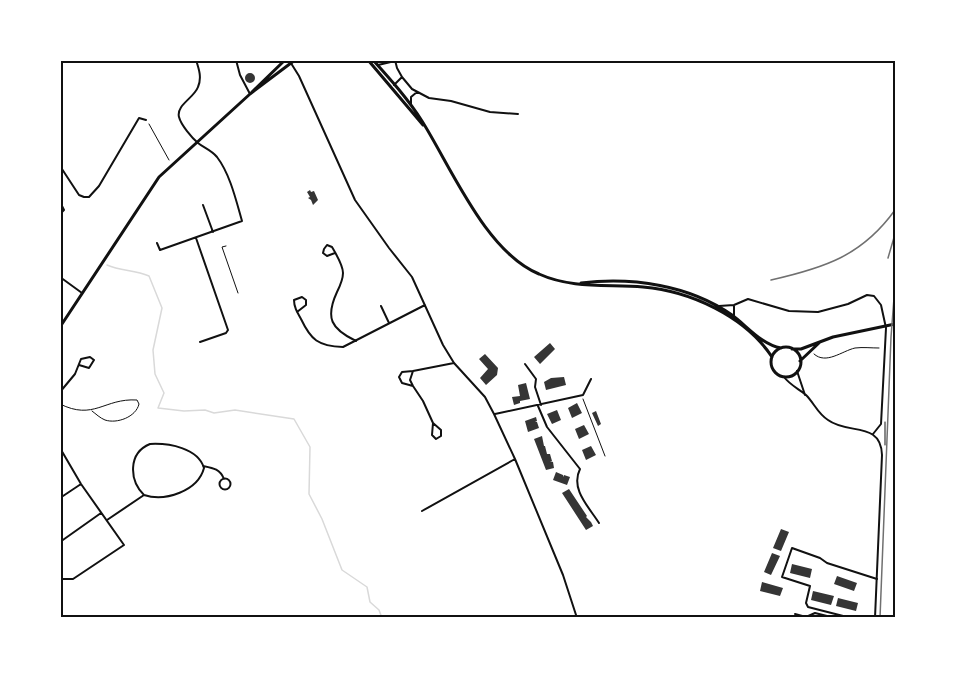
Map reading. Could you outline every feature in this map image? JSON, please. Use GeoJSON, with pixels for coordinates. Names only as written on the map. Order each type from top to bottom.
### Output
{"type":"FeatureCollection","features":[{"type":"Feature","properties":{"kind":"main road"},"geometry":{"type":"LineString","coordinates":[[368,60],[428,131]]}},
{"type":"Feature","properties":{"kind":"main road"},"geometry":{"type":"LineString","coordinates":[[374,60],[412,105],[488,231],[505,252],[537,273],[550,279],[577,284],[644,287],[690,297],[736,322],[772,357],[773,370],[784,377],[792,376],[797,371],[800,361],[820,342]]}},
{"type":"Feature","properties":{"kind":"main road"},"geometry":{"type":"LineString","coordinates":[[60,327],[152,185],[250,94],[290,61]]}},
{"type":"Feature","properties":{"kind":"main road"},"geometry":{"type":"LineString","coordinates":[[577,284],[656,285],[689,293],[718,306],[766,343],[781,348],[792,349],[833,337],[895,324]]}},
{"type":"Feature","properties":{"kind":"main road"},"geometry":{"type":"LineString","coordinates":[[772,357],[781,348]]}},
{"type":"Feature","properties":{"kind":"main road"},"geometry":{"type":"LineString","coordinates":[[792,349],[799,356],[800,361]]}},
{"type":"Feature","properties":{"kind":"street"},"geometry":{"type":"LineString","coordinates":[[156,243],[160,250],[242,221],[222,164],[212,151],[198,143],[178,114],[180,107],[190,99],[198,87],[200,75],[196,60]]}},
{"type":"Feature","properties":{"kind":"street"},"geometry":{"type":"LineString","coordinates":[[236,60],[240,75],[250,94]]}},
{"type":"Feature","properties":{"kind":"street"},"geometry":{"type":"LineString","coordinates":[[290,61],[355,200],[389,249],[412,277],[454,363],[484,397],[494,414],[564,575],[577,618]]}},
{"type":"Feature","properties":{"kind":"street"},"geometry":{"type":"LineString","coordinates":[[378,65],[395,61],[402,78],[417,92],[429,98],[490,112],[518,114]]}},
{"type":"Feature","properties":{"kind":"street"},"geometry":{"type":"LineString","coordinates":[[391,87],[402,78]]}},
{"type":"Feature","properties":{"kind":"street"},"geometry":{"type":"LineString","coordinates":[[412,105],[411,99],[417,92]]}},
{"type":"Feature","properties":{"kind":"street"},"geometry":{"type":"LineString","coordinates":[[60,166],[79,195],[89,197],[99,186],[139,117],[146,120]]}},
{"type":"Feature","properties":{"kind":"street"},"geometry":{"type":"LineString","coordinates":[[60,202],[64,210],[60,214]]}},
{"type":"Feature","properties":{"kind":"street"},"geometry":{"type":"LineString","coordinates":[[203,205],[213,232]]}},
{"type":"Feature","properties":{"kind":"street"},"geometry":{"type":"LineString","coordinates":[[196,238],[228,330],[226,333],[200,342]]}},
{"type":"Feature","properties":{"kind":"street"},"geometry":{"type":"LineString","coordinates":[[335,253],[344,270],[343,279],[330,312],[333,324],[340,334],[356,341]]}},
{"type":"Feature","properties":{"kind":"street"},"geometry":{"type":"LineString","coordinates":[[60,277],[82,292]]}},
{"type":"Feature","properties":{"kind":"street"},"geometry":{"type":"LineString","coordinates":[[718,306],[734,305],[748,299],[789,311],[818,312],[848,304],[861,297],[871,295],[878,299],[885,333],[881,424],[873,435]]}},
{"type":"Feature","properties":{"kind":"street"},"geometry":{"type":"LineString","coordinates":[[297,312],[306,305],[306,300],[302,297],[294,300],[297,312],[308,333],[316,342],[329,347],[343,347],[425,305]]}},
{"type":"Feature","properties":{"kind":"street"},"geometry":{"type":"LineString","coordinates":[[734,305],[734,317]]}},
{"type":"Feature","properties":{"kind":"street"},"geometry":{"type":"LineString","coordinates":[[381,306],[389,323]]}},
{"type":"Feature","properties":{"kind":"street"},"geometry":{"type":"LineString","coordinates":[[60,392],[69,383],[81,359],[90,357],[93,360],[89,368],[79,365]]}},
{"type":"Feature","properties":{"kind":"street"},"geometry":{"type":"LineString","coordinates":[[413,386],[402,383],[399,377],[402,372],[454,363]]}},
{"type":"Feature","properties":{"kind":"street"},"geometry":{"type":"LineString","coordinates":[[525,364],[536,378],[535,387],[547,427],[580,469],[576,479],[576,488],[599,523]]}},
{"type":"Feature","properties":{"kind":"street"},"geometry":{"type":"LineString","coordinates":[[413,371],[410,380],[423,401],[432,423],[442,434],[436,439],[432,435],[432,423]]}},
{"type":"Feature","properties":{"kind":"street"},"geometry":{"type":"LineString","coordinates":[[797,371],[805,395]]}},
{"type":"Feature","properties":{"kind":"street"},"geometry":{"type":"LineString","coordinates":[[784,377],[805,395],[822,416],[832,423],[844,428],[866,431],[878,440],[882,451],[875,618]]}},
{"type":"Feature","properties":{"kind":"street"},"geometry":{"type":"LineString","coordinates":[[494,414],[583,395],[591,379]]}},
{"type":"Feature","properties":{"kind":"street"},"geometry":{"type":"LineString","coordinates":[[203,466],[199,480],[185,490],[158,498],[144,495],[134,482],[132,467],[136,455],[144,447],[156,444],[194,454],[203,466],[221,472],[224,479]]}},
{"type":"Feature","properties":{"kind":"street"},"geometry":{"type":"LineString","coordinates":[[60,448],[81,484],[124,545],[73,579],[60,579]]}},
{"type":"Feature","properties":{"kind":"street"},"geometry":{"type":"LineString","coordinates":[[422,511],[515,459]]}},
{"type":"Feature","properties":{"kind":"street"},"geometry":{"type":"LineString","coordinates":[[60,498],[81,484]]}},
{"type":"Feature","properties":{"kind":"street"},"geometry":{"type":"LineString","coordinates":[[107,520],[144,495]]}},
{"type":"Feature","properties":{"kind":"street"},"geometry":{"type":"LineString","coordinates":[[60,542],[101,513]]}},
{"type":"Feature","properties":{"kind":"street"},"geometry":{"type":"LineString","coordinates":[[851,618],[808,607],[806,603],[810,586],[782,577],[792,548],[820,558],[827,563],[877,579]]}},
{"type":"Feature","properties":{"kind":"street"},"geometry":{"type":"LineString","coordinates":[[795,614],[806,617],[815,613],[835,618]]}},
{"type":"Feature","properties":{"kind":"path"},"geometry":{"type":"LineString","coordinates":[[146,120],[172,165]]}},
{"type":"Feature","properties":{"kind":"path"},"geometry":{"type":"LineString","coordinates":[[226,246],[222,247],[238,292]]}},
{"type":"Feature","properties":{"kind":"path"},"geometry":{"type":"LineString","coordinates":[[813,353],[816,357],[822,358],[832,357],[853,349],[884,349]]}},
{"type":"Feature","properties":{"kind":"path"},"geometry":{"type":"LineString","coordinates":[[583,395],[604,456]]}},
{"type":"Feature","properties":{"kind":"path"},"geometry":{"type":"LineString","coordinates":[[60,404],[75,411],[92,411],[109,403],[137,400],[140,404],[134,414],[122,420],[103,419],[92,411]]}},
{"type":"Feature","properties":{"kind":"building"},"geometry":{"type":"Polygon","coordinates":[[[250,73],[254,74],[254,82],[250,83],[246,82],[245,78],[246,74],[250,73]]]}},
{"type":"Feature","properties":{"kind":"building"},"geometry":{"type":"Polygon","coordinates":[[[314,191],[318,200],[313,205],[308,198],[310,197],[307,192],[314,191]]]}},
{"type":"Feature","properties":{"kind":"building"},"geometry":{"type":"Polygon","coordinates":[[[550,343],[555,349],[540,364],[534,357],[550,343]]]}},
{"type":"Feature","properties":{"kind":"building"},"geometry":{"type":"Polygon","coordinates":[[[485,354],[498,368],[497,375],[486,385],[480,378],[488,369],[479,359],[485,354]]]}},
{"type":"Feature","properties":{"kind":"building"},"geometry":{"type":"Polygon","coordinates":[[[564,377],[566,385],[546,390],[544,382],[551,378],[564,377]]]}},
{"type":"Feature","properties":{"kind":"building"},"geometry":{"type":"Polygon","coordinates":[[[526,383],[530,399],[514,405],[512,397],[520,396],[518,385],[526,383]]]}},
{"type":"Feature","properties":{"kind":"building"},"geometry":{"type":"Polygon","coordinates":[[[577,403],[582,413],[572,418],[568,408],[577,403]]]}},
{"type":"Feature","properties":{"kind":"building"},"geometry":{"type":"Polygon","coordinates":[[[557,410],[561,420],[552,424],[547,414],[557,410]]]}},
{"type":"Feature","properties":{"kind":"building"},"geometry":{"type":"Polygon","coordinates":[[[596,411],[601,424],[598,426],[592,413],[596,411]]]}},
{"type":"Feature","properties":{"kind":"building"},"geometry":{"type":"Polygon","coordinates":[[[536,417],[537,421],[535,421],[539,428],[528,432],[525,421],[536,417]]]}},
{"type":"Feature","properties":{"kind":"building"},"geometry":{"type":"Polygon","coordinates":[[[584,425],[589,434],[579,439],[575,429],[584,425]]]}},
{"type":"Feature","properties":{"kind":"building"},"geometry":{"type":"Polygon","coordinates":[[[542,436],[554,468],[546,470],[534,439],[542,436]]]}},
{"type":"Feature","properties":{"kind":"building"},"geometry":{"type":"Polygon","coordinates":[[[591,446],[596,455],[586,460],[582,450],[591,446]]]}},
{"type":"Feature","properties":{"kind":"building"},"geometry":{"type":"Polygon","coordinates":[[[556,472],[564,477],[564,475],[570,477],[567,485],[553,480],[556,472]]]}},
{"type":"Feature","properties":{"kind":"building"},"geometry":{"type":"Polygon","coordinates":[[[569,489],[593,526],[586,530],[562,493],[569,489]]]}},
{"type":"Feature","properties":{"kind":"building"},"geometry":{"type":"Polygon","coordinates":[[[781,529],[789,532],[781,551],[773,548],[781,529]]]}},
{"type":"Feature","properties":{"kind":"building"},"geometry":{"type":"Polygon","coordinates":[[[772,553],[780,556],[771,575],[764,572],[772,553]]]}},
{"type":"Feature","properties":{"kind":"building"},"geometry":{"type":"Polygon","coordinates":[[[792,564],[812,569],[810,578],[790,573],[792,564]]]}},
{"type":"Feature","properties":{"kind":"building"},"geometry":{"type":"Polygon","coordinates":[[[837,576],[857,583],[854,591],[834,584],[837,576]]]}},
{"type":"Feature","properties":{"kind":"building"},"geometry":{"type":"Polygon","coordinates":[[[762,582],[783,588],[780,596],[760,591],[762,582]]]}},
{"type":"Feature","properties":{"kind":"building"},"geometry":{"type":"Polygon","coordinates":[[[813,591],[834,596],[831,605],[811,600],[813,591]]]}},
{"type":"Feature","properties":{"kind":"building"},"geometry":{"type":"Polygon","coordinates":[[[838,598],[858,603],[856,611],[836,606],[838,598]]]}},
{"type":"Feature","properties":{"kind":"waterway"},"geometry":{"type":"LineString","coordinates":[[107,265],[149,276],[162,308],[153,350],[155,374],[164,393],[158,408],[184,411],[205,410],[214,413],[235,410],[294,419],[310,447],[309,494],[322,519],[342,570],[367,587],[370,602],[379,610],[382,618]]}},
{"type":"Feature","properties":{"kind":"railway"},"geometry":{"type":"LineString","coordinates":[[771,280],[825,265],[840,258],[869,239],[895,210]]}},
{"type":"Feature","properties":{"kind":"railway"},"geometry":{"type":"LineString","coordinates":[[888,258],[895,234]]}},
{"type":"Feature","properties":{"kind":"railway"},"geometry":{"type":"LineString","coordinates":[[880,618],[895,285]]}}]}
